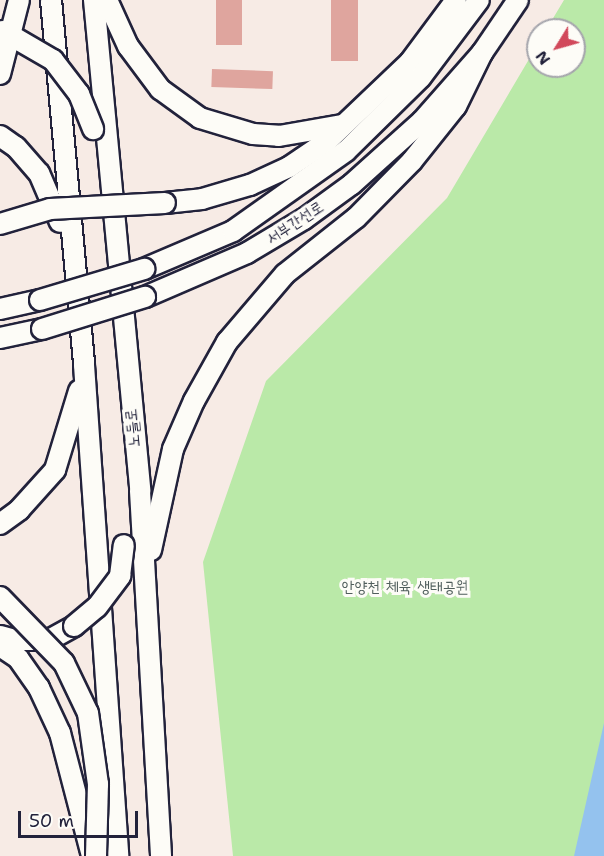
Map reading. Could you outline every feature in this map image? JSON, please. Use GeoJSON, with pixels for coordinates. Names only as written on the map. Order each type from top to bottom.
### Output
{"type":"FeatureCollection","features":[{"type":"Feature","properties":{"kind":"main road"},"geometry":{"type":"LineString","coordinates":[[0,74],[19,0]]}},
{"type":"Feature","properties":{"kind":"main road"},"geometry":{"type":"LineString","coordinates":[[51,0],[84,365],[118,856]]}},
{"type":"Feature","properties":{"kind":"main road","name":"노들로"},"geometry":{"type":"LineString","coordinates":[[94,0],[113,228],[140,491],[161,856]]}},
{"type":"Feature","properties":{"kind":"main road"},"geometry":{"type":"LineString","coordinates":[[107,0],[128,46],[154,82],[200,118],[244,132],[279,136],[349,123]]}},
{"type":"Feature","properties":{"kind":"main road"},"geometry":{"type":"LineString","coordinates":[[0,224],[50,209],[202,199],[250,185],[304,157],[349,123],[410,62],[456,0]]}},
{"type":"Feature","properties":{"kind":"main road","name":"서부간선로"},"geometry":{"type":"LineString","coordinates":[[0,309],[40,300],[144,269],[233,231],[346,151],[421,77],[479,0]]}},
{"type":"Feature","properties":{"kind":"main road","name":"서부간선로"},"geometry":{"type":"LineString","coordinates":[[0,338],[42,329],[145,297],[247,253],[318,209],[399,144],[482,53],[518,0]]}},
{"type":"Feature","properties":{"kind":"main road"},"geometry":{"type":"LineString","coordinates":[[1,31],[53,60],[79,94],[93,129],[113,228]]}},
{"type":"Feature","properties":{"kind":"main road"},"geometry":{"type":"LineString","coordinates":[[145,589],[157,510],[173,449],[214,362],[241,324],[285,274],[356,218],[412,160],[456,106],[482,53]]}},
{"type":"Feature","properties":{"kind":"main road"},"geometry":{"type":"LineString","coordinates":[[0,136],[39,173],[56,207],[75,278]]}},
{"type":"Feature","properties":{"kind":"main road"},"geometry":{"type":"LineString","coordinates":[[0,524],[19,510],[55,471],[76,410],[84,365]]}},
{"type":"Feature","properties":{"kind":"main road"},"geometry":{"type":"LineString","coordinates":[[0,636],[49,639],[74,626],[97,608],[120,576],[124,544],[140,491]]}},
{"type":"Feature","properties":{"kind":"main road"},"geometry":{"type":"LineString","coordinates":[[0,597],[64,663],[88,713],[98,784],[94,856]]}},
{"type":"Feature","properties":{"kind":"main road"},"geometry":{"type":"LineString","coordinates":[[0,646],[18,658],[39,688],[60,733],[94,856]]}},
{"type":"Feature","properties":{"kind":"green space","name":"안양천 체육 생태공원"},"geometry":{"type":"Polygon","coordinates":[[[564,0],[604,0],[604,856],[233,856],[203,562],[266,381],[447,198],[526,64],[526,78],[586,78],[586,18],[553,18],[564,0]]]}},
{"type":"Feature","properties":{"kind":"water"},"geometry":{"type":"Polygon","coordinates":[[[604,723],[604,856],[574,856],[604,723]]]}},
{"type":"Feature","properties":{"kind":"building"},"geometry":{"type":"Polygon","coordinates":[[[216,0],[242,0],[242,45],[216,45],[216,0]]]}},
{"type":"Feature","properties":{"kind":"building"},"geometry":{"type":"Polygon","coordinates":[[[331,0],[358,0],[358,61],[331,61],[331,0]]]}},
{"type":"Feature","properties":{"kind":"building"},"geometry":{"type":"Polygon","coordinates":[[[212,69],[273,71],[272,89],[211,87],[212,69]]]}}]}
